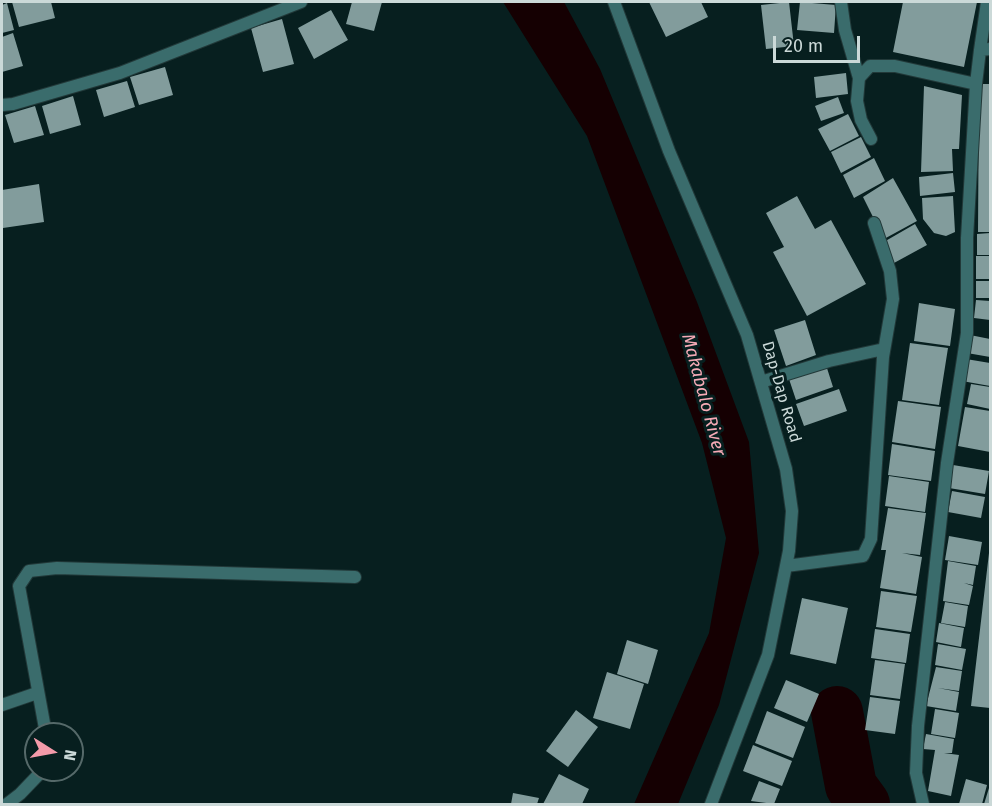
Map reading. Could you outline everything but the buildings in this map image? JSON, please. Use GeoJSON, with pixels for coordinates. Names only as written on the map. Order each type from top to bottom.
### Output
{"type":"FeatureCollection","features":[{"type":"Feature","properties":{"kind":"street"},"geometry":{"type":"LineString","coordinates":[[2,105],[13,104],[120,73],[301,2]]}},
{"type":"Feature","properties":{"kind":"street","name":"Dap-Dap Road"},"geometry":{"type":"LineString","coordinates":[[614,2],[669,151],[747,335],[786,469],[792,511],[786,566],[768,656],[711,804]]}},
{"type":"Feature","properties":{"kind":"street"},"geometry":{"type":"LineString","coordinates":[[841,2],[845,30],[859,78],[856,101],[861,120],[871,139]]}},
{"type":"Feature","properties":{"kind":"street"},"geometry":{"type":"LineString","coordinates":[[923,804],[916,773],[918,726],[947,463],[967,333],[968,238],[976,84],[985,50],[987,2]]}},
{"type":"Feature","properties":{"kind":"street"},"geometry":{"type":"LineString","coordinates":[[859,78],[865,69],[880,65],[976,84]]}},
{"type":"Feature","properties":{"kind":"street"},"geometry":{"type":"LineString","coordinates":[[786,566],[863,556],[871,539],[884,349],[894,299],[891,272],[874,223]]}},
{"type":"Feature","properties":{"kind":"street"},"geometry":{"type":"LineString","coordinates":[[761,382],[830,361],[884,349]]}},
{"type":"Feature","properties":{"kind":"street"},"geometry":{"type":"LineString","coordinates":[[43,722],[19,586],[29,571],[57,568],[355,577]]}},
{"type":"Feature","properties":{"kind":"street"},"geometry":{"type":"LineString","coordinates":[[2,705],[37,693]]}},
{"type":"Feature","properties":{"kind":"street"},"geometry":{"type":"LineString","coordinates":[[7,804],[32,782]]}},
{"type":"Feature","properties":{"kind":"water","name":"Makabalo River"},"geometry":{"type":"Polygon","coordinates":[[[503,2],[564,2],[600,69],[697,302],[749,442],[759,553],[719,705],[678,804],[634,804],[709,633],[726,538],[702,443],[587,136],[503,2]]]}},
{"type":"Feature","properties":{"kind":"waterway"},"geometry":{"type":"LineString","coordinates":[[837,712],[851,786],[864,804]]}}]}
